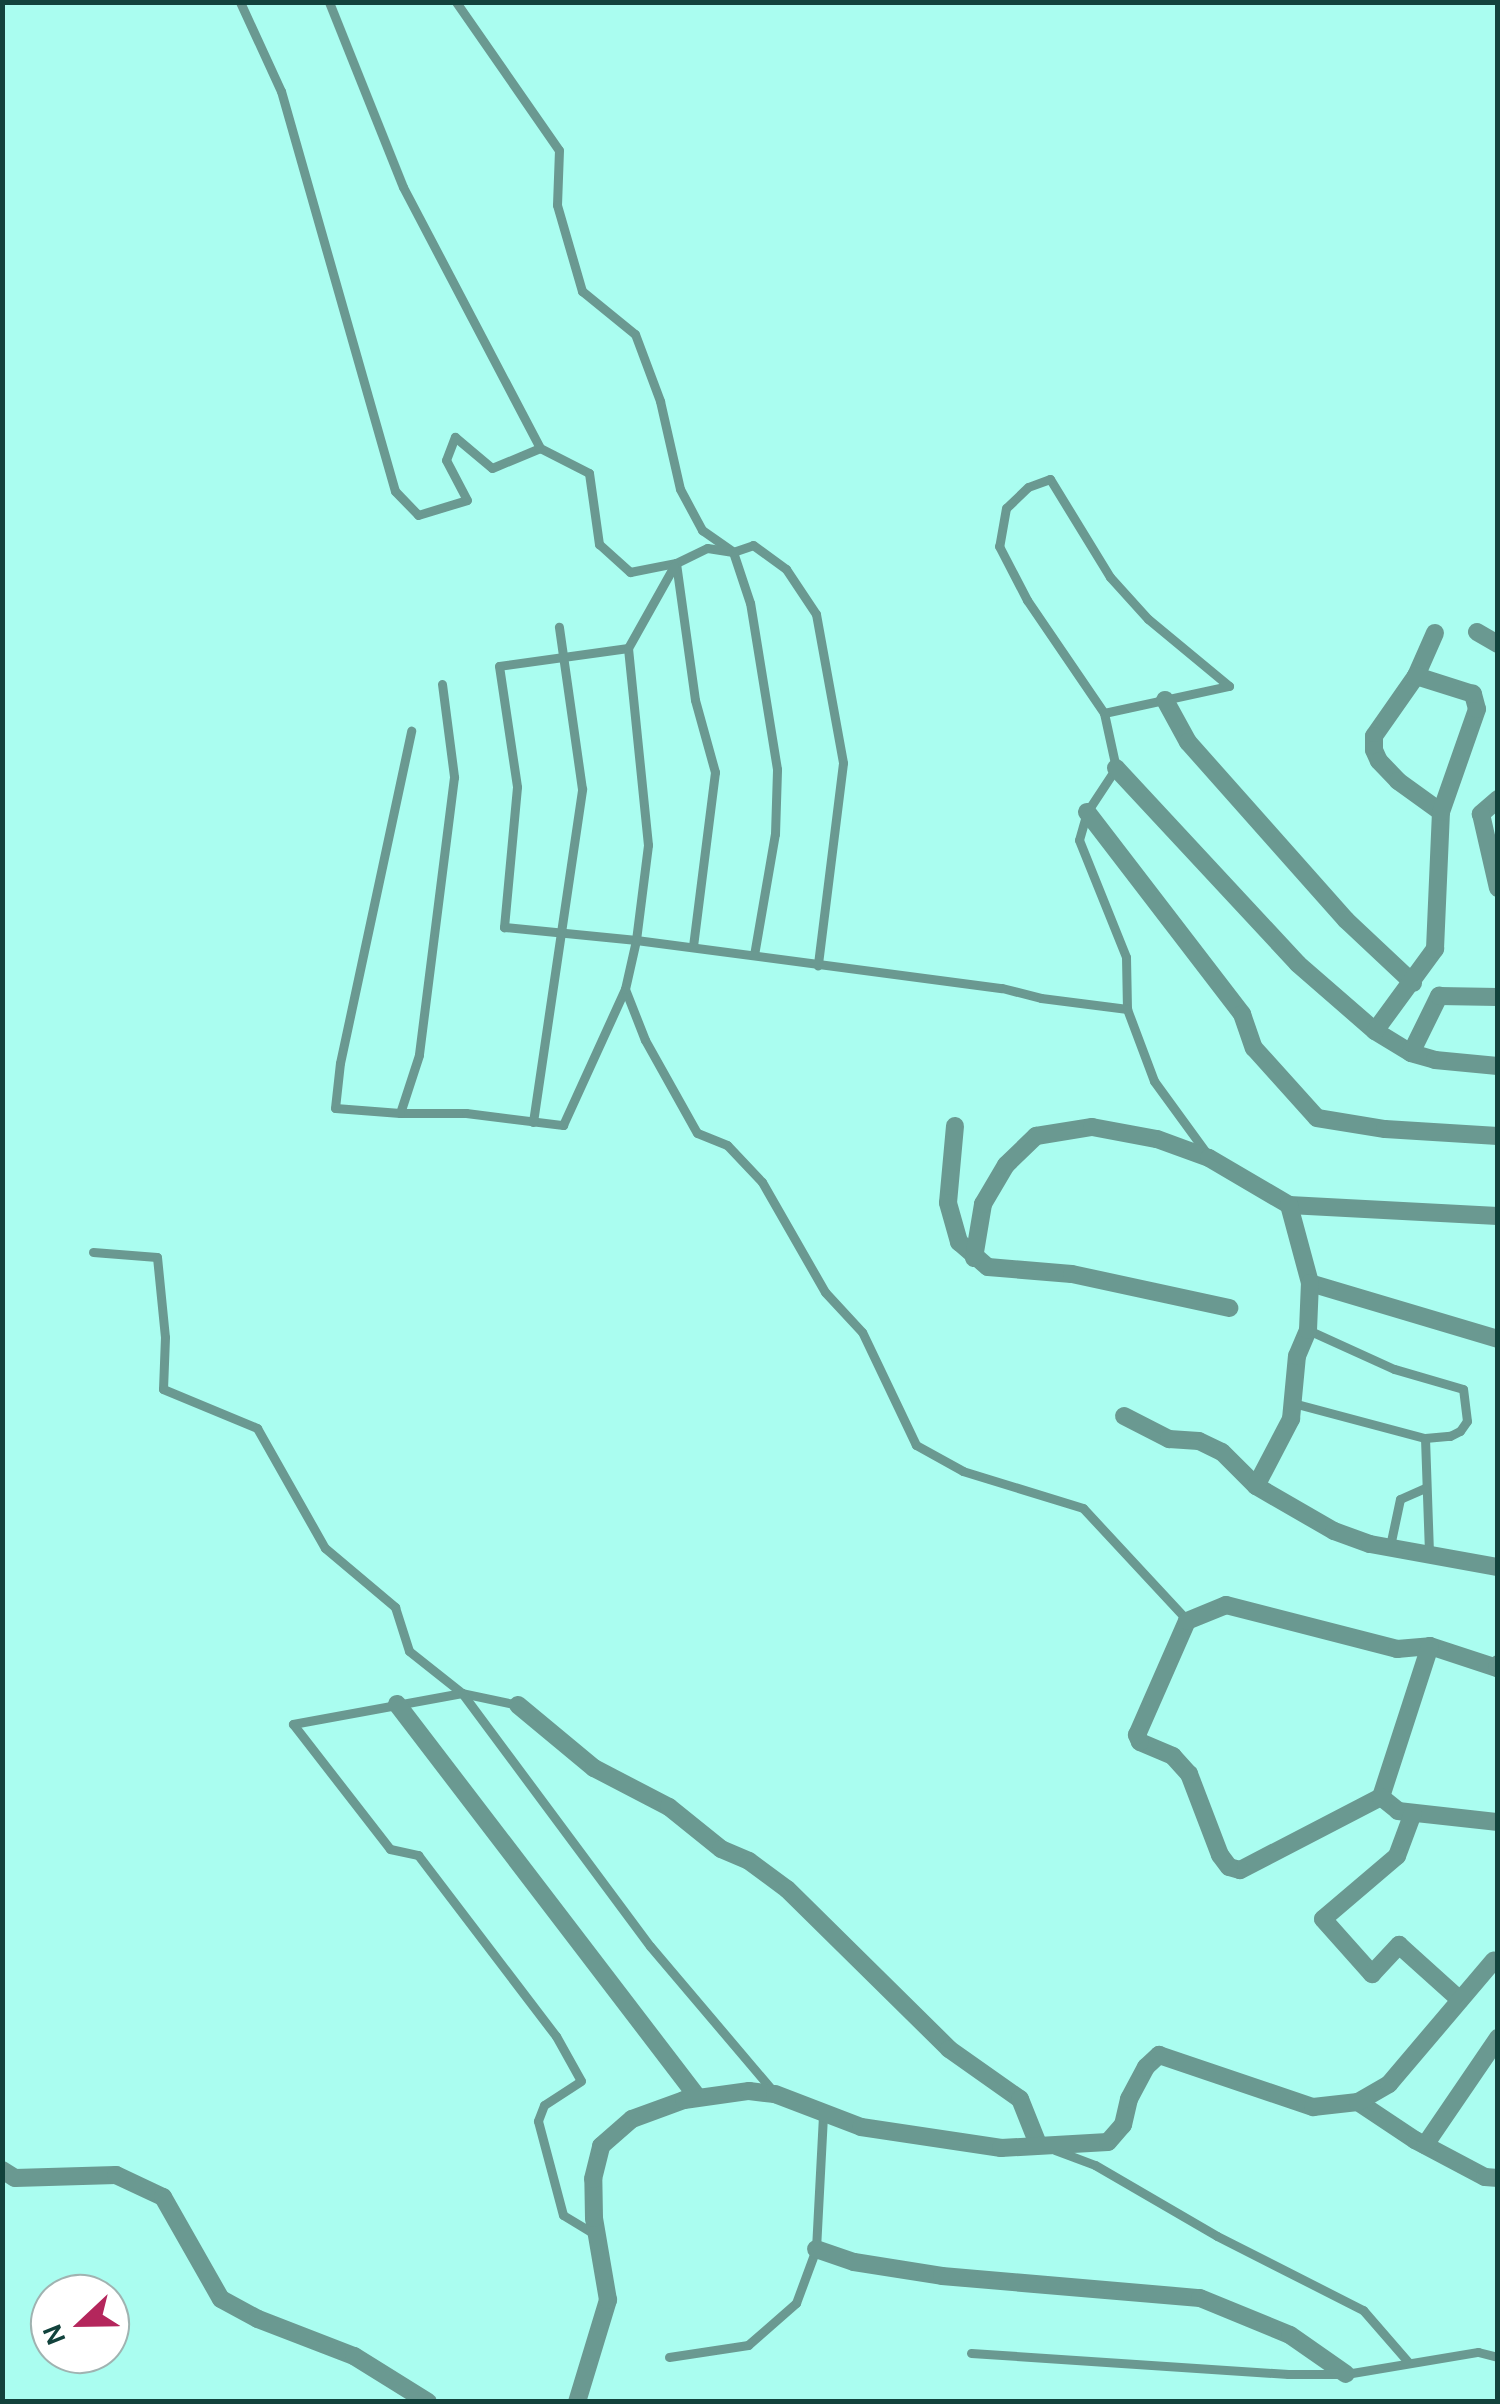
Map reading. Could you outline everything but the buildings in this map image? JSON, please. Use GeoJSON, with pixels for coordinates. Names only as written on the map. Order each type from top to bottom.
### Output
{"type":"FeatureCollection","features":[{"type":"Feature","properties":{"kind":"street"},"geometry":{"type":"LineString","coordinates":[[1477,632],[1498,644]]}},
{"type":"Feature","properties":{"kind":"street"},"geometry":{"type":"LineString","coordinates":[[1435,633],[1416,676],[1374,736],[1374,750],[1379,762],[1398,781],[1440,812]]}},
{"type":"Feature","properties":{"kind":"street"},"geometry":{"type":"LineString","coordinates":[[1376,1032],[1435,949],[1440,812],[1477,700],[1416,676]]}},
{"type":"Feature","properties":{"kind":"street"},"geometry":{"type":"LineString","coordinates":[[1166,700],[1188,742],[1346,920],[1412,984]]}},
{"type":"Feature","properties":{"kind":"street"},"geometry":{"type":"LineString","coordinates":[[1116,768],[1298,964],[1376,1032],[1411,1053],[1498,1066]]}},
{"type":"Feature","properties":{"kind":"street"},"geometry":{"type":"LineString","coordinates":[[1498,799],[1481,814],[1498,888]]}},
{"type":"Feature","properties":{"kind":"street"},"geometry":{"type":"LineString","coordinates":[[1087,812],[1242,1014],[1254,1048],[1317,1118],[1385,1129],[1498,1136]]}},
{"type":"Feature","properties":{"kind":"street"},"geometry":{"type":"LineString","coordinates":[[1411,1053],[1439,996],[1498,998]]}},
{"type":"Feature","properties":{"kind":"street"},"geometry":{"type":"LineString","coordinates":[[955,1126],[948,1203],[959,1242],[974,1258],[988,1267],[1072,1274],[1229,1308]]}},
{"type":"Feature","properties":{"kind":"street"},"geometry":{"type":"LineString","coordinates":[[974,1258],[983,1204],[1006,1165],[1036,1136],[1092,1127],[1157,1139],[1209,1158],[1289,1205],[1498,1216]]}},
{"type":"Feature","properties":{"kind":"street"},"geometry":{"type":"LineString","coordinates":[[1256,1486],[1291,1420],[1296,1356],[1308,1330],[1310,1284],[1289,1205]]}},
{"type":"Feature","properties":{"kind":"street"},"geometry":{"type":"LineString","coordinates":[[1310,1284],[1498,1339]]}},
{"type":"Feature","properties":{"kind":"street"},"geometry":{"type":"LineString","coordinates":[[1124,1416],[1168,1439],[1199,1441],[1222,1452],[1256,1486],[1334,1531],[1498,1567]]}},
{"type":"Feature","properties":{"kind":"street"},"geometry":{"type":"LineString","coordinates":[[1430,1646],[1382,1797],[1240,1870],[1228,1867],[1189,1774],[1173,1756],[1140,1742],[1137,1735],[1187,1620],[1226,1605],[1397,1649],[1430,1646],[1497,1667]]}},
{"type":"Feature","properties":{"kind":"street"},"geometry":{"type":"LineString","coordinates":[[397,1704],[697,2098]]}},
{"type":"Feature","properties":{"kind":"street"},"geometry":{"type":"LineString","coordinates":[[518,1705],[594,1768],[669,1808],[721,1849],[749,1861],[787,1889],[949,2049],[1020,2099],[1038,2144]]}},
{"type":"Feature","properties":{"kind":"street"},"geometry":{"type":"LineString","coordinates":[[1382,1797],[1398,1811],[1498,1822]]}},
{"type":"Feature","properties":{"kind":"street"},"geometry":{"type":"LineString","coordinates":[[1412,1813],[1397,1856],[1323,1920],[1372,1974],[1398,1945],[1460,2000]]}},
{"type":"Feature","properties":{"kind":"street"},"geometry":{"type":"LineString","coordinates":[[577,2402],[608,2300],[593,2179],[601,2146],[632,2119],[727,2092],[776,2094],[861,2128],[1002,2148],[1108,2142],[1123,2124],[1129,2099],[1146,2067],[1159,2055],[1313,2107],[1358,2102],[1388,2084],[1496,1957]]}},
{"type":"Feature","properties":{"kind":"street"},"geometry":{"type":"LineString","coordinates":[[1425,2146],[1498,2038]]}},
{"type":"Feature","properties":{"kind":"street"},"geometry":{"type":"LineString","coordinates":[[1358,2102],[1425,2146],[1485,2177],[1498,2178]]}},
{"type":"Feature","properties":{"kind":"street"},"geometry":{"type":"LineString","coordinates":[[2,2170],[15,2178],[116,2175],[163,2197],[222,2298],[258,2320],[354,2356],[428,2402]]}},
{"type":"Feature","properties":{"kind":"street"},"geometry":{"type":"LineString","coordinates":[[816,2248],[854,2262],[942,2276],[1200,2298],[1290,2335],[1346,2374]]}},
{"type":"Feature","properties":{"kind":"lane"},"geometry":{"type":"LineString","coordinates":[[240,2],[281,91],[395,491],[418,515],[467,500],[446,460],[455,437],[492,468],[540,448]]}},
{"type":"Feature","properties":{"kind":"lane"},"geometry":{"type":"LineString","coordinates":[[329,2],[403,187],[540,448],[589,473],[599,544],[630,572],[676,563],[707,548],[734,552],[753,545],[786,569],[816,614],[843,763],[818,965]]}},
{"type":"Feature","properties":{"kind":"lane"},"geometry":{"type":"LineString","coordinates":[[456,2],[558,150],[556,205],[582,291],[635,334],[660,402],[680,489],[702,530],[734,552],[750,603],[777,769],[775,834],[754,955]]}},
{"type":"Feature","properties":{"kind":"lane"},"geometry":{"type":"LineString","coordinates":[[1104,713],[1229,686],[1148,619],[1110,577],[1050,479],[1028,487],[1006,508],[998,546],[1027,600],[1104,713],[1116,768],[1087,812],[1079,840],[1126,957],[1127,1010],[1154,1082],[1209,1158]]}},
{"type":"Feature","properties":{"kind":"lane"},"geometry":{"type":"LineString","coordinates":[[411,731],[335,1108],[466,1113],[563,1126],[625,989],[636,940],[648,845],[628,648],[676,563]]}},
{"type":"Feature","properties":{"kind":"lane"},"geometry":{"type":"LineString","coordinates":[[676,563],[695,700],[715,772],[693,947]]}},
{"type":"Feature","properties":{"kind":"lane"},"geometry":{"type":"LineString","coordinates":[[533,1122],[582,790],[559,627]]}},
{"type":"Feature","properties":{"kind":"lane"},"geometry":{"type":"LineString","coordinates":[[628,648],[499,666],[517,787],[504,926],[1002,988],[1041,998],[1127,1010]]}},
{"type":"Feature","properties":{"kind":"lane"},"geometry":{"type":"LineString","coordinates":[[400,1113],[420,1055],[454,777],[442,684]]}},
{"type":"Feature","properties":{"kind":"lane"},"geometry":{"type":"LineString","coordinates":[[625,989],[645,1040],[698,1134],[727,1145],[762,1182],[826,1292],[862,1332],[916,1445],[963,1472],[1082,1508],[1187,1620]]}},
{"type":"Feature","properties":{"kind":"lane"},"geometry":{"type":"LineString","coordinates":[[92,1252],[157,1257],[165,1337],[163,1389],[257,1428],[325,1548],[396,1607],[409,1651],[462,1694],[650,1946],[776,2094]]}},
{"type":"Feature","properties":{"kind":"lane"},"geometry":{"type":"LineString","coordinates":[[1293,1403],[1425,1438],[1460,1432],[1467,1421],[1463,1389],[1394,1369],[1308,1330]]}},
{"type":"Feature","properties":{"kind":"lane"},"geometry":{"type":"LineString","coordinates":[[1425,1438],[1429,1553]]}},
{"type":"Feature","properties":{"kind":"lane"},"geometry":{"type":"LineString","coordinates":[[1390,1546],[1400,1499],[1425,1488]]}},
{"type":"Feature","properties":{"kind":"lane"},"geometry":{"type":"LineString","coordinates":[[518,1705],[462,1694],[293,1724],[390,1849],[418,1855],[556,2036],[581,2081],[544,2105],[538,2120],[564,2215],[597,2235]]}},
{"type":"Feature","properties":{"kind":"lane"},"geometry":{"type":"LineString","coordinates":[[669,2357],[748,2345],[796,2303],[816,2248],[822,2114]]}},
{"type":"Feature","properties":{"kind":"lane"},"geometry":{"type":"LineString","coordinates":[[1038,2144],[1095,2165],[1217,2236],[1362,2310],[1409,2363]]}},
{"type":"Feature","properties":{"kind":"lane"},"geometry":{"type":"LineString","coordinates":[[970,2353],[1136,2366],[1346,2374],[1478,2352],[1498,2357]]}}]}
